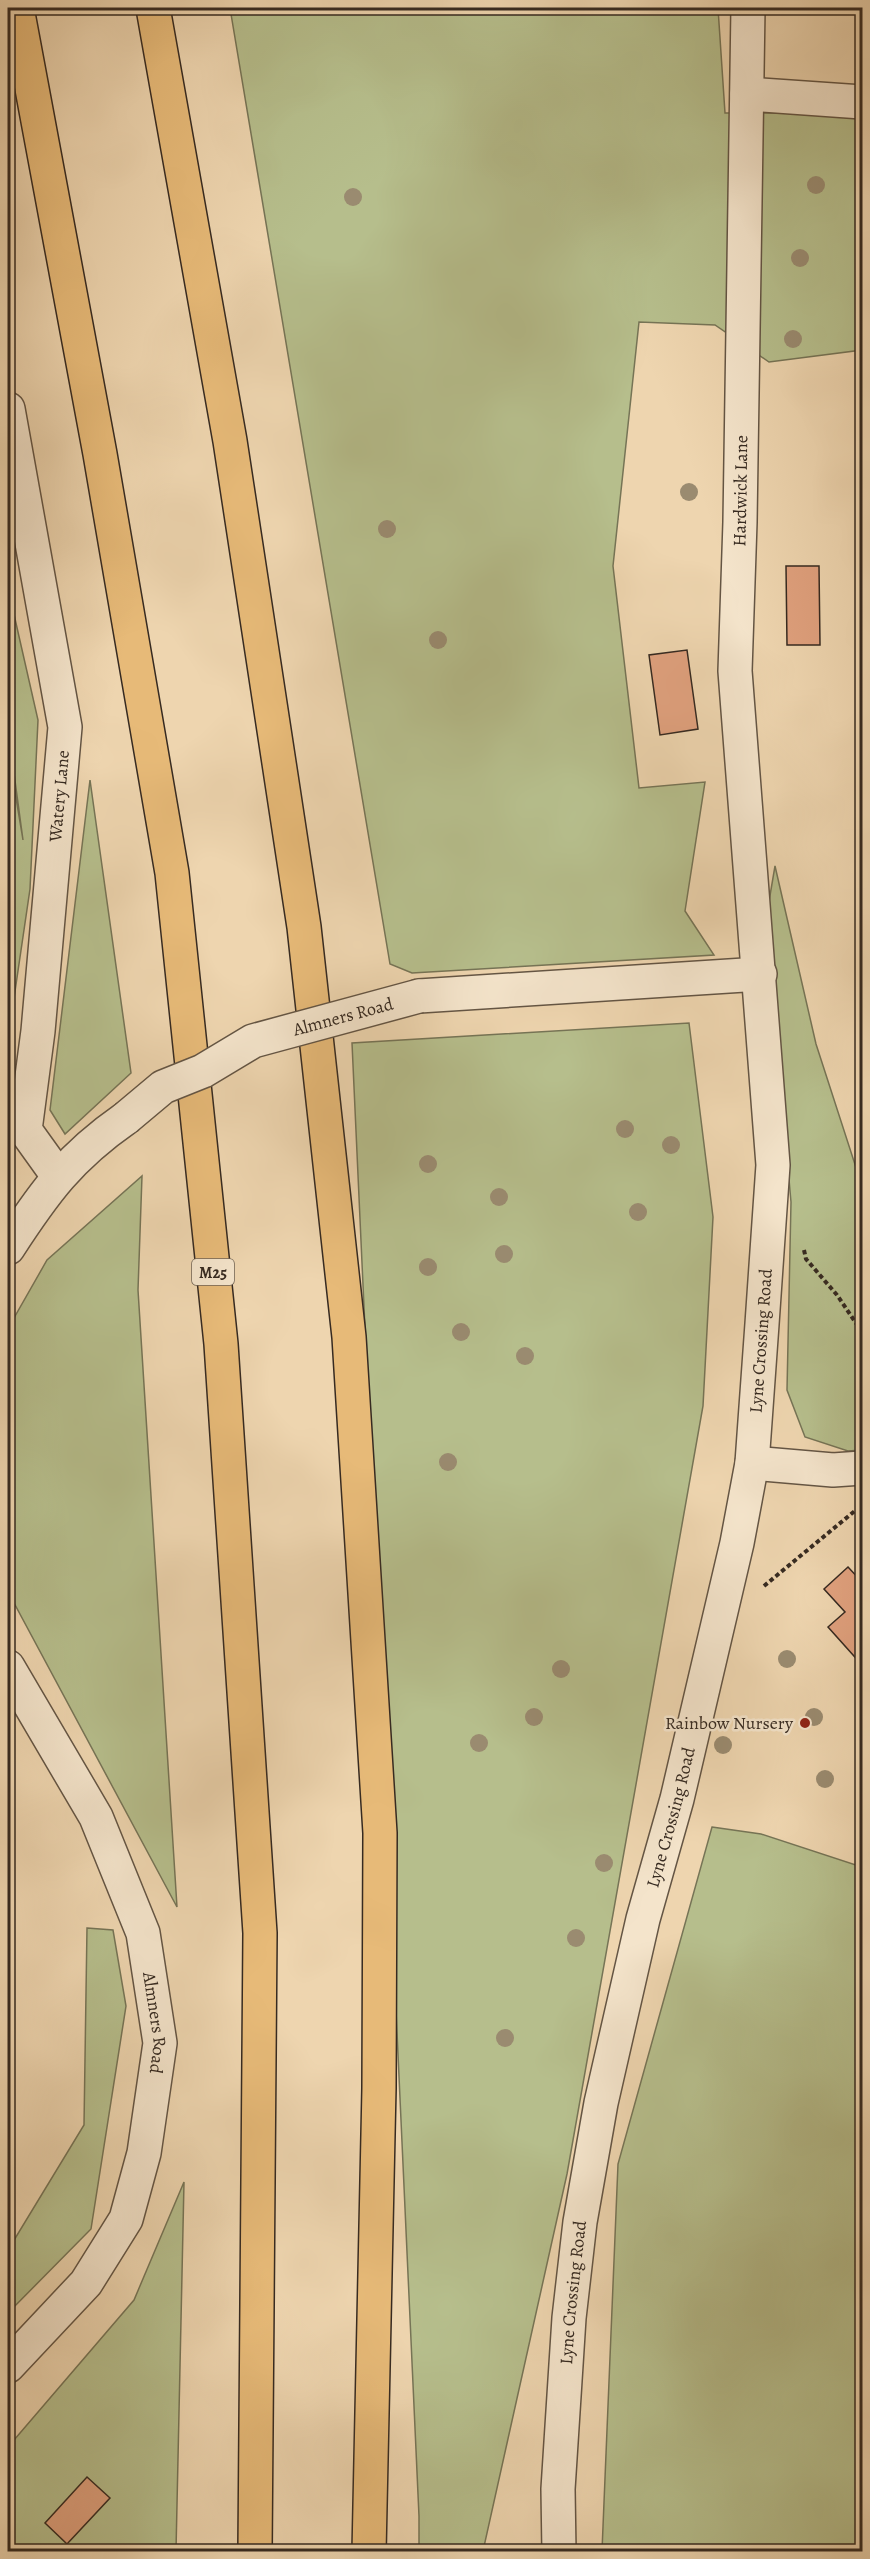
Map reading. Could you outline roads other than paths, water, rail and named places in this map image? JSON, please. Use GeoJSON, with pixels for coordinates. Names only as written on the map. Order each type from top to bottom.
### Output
{"type":"FeatureCollection","features":[{"type":"Feature","properties":{"kind":"highway","name":"M25"},"geometry":{"type":"LineString","coordinates":[[17,8],[102,465],[172,873],[221,1344],[260,1933],[255,2552]]}},
{"type":"Feature","properties":{"kind":"highway"},"geometry":{"type":"LineString","coordinates":[[153,8],[230,441],[304,927],[349,1337],[380,1833],[379,2088],[369,2552]]}},
{"type":"Feature","properties":{"kind":"street","name":"Hardwick Lane"},"geometry":{"type":"LineString","coordinates":[[748,8],[740,522],[735,671],[760,974]]}},
{"type":"Feature","properties":{"kind":"street"},"geometry":{"type":"LineString","coordinates":[[747,94],[862,102]]}},
{"type":"Feature","properties":{"kind":"street","name":"Watery Lane"},"geometry":{"type":"LineString","coordinates":[[8,409],[65,727],[38,1031],[25,1130],[58,1176]]}},
{"type":"Feature","properties":{"kind":"street","name":"Almners Road"},"geometry":{"type":"LineString","coordinates":[[8,1248],[58,1176],[90,1143],[126,1118],[163,1087],[203,1071],[253,1041],[419,996],[760,974]]}},
{"type":"Feature","properties":{"kind":"street","name":"Lyne Crossing Road"},"geometry":{"type":"LineString","coordinates":[[559,2552],[558,2488],[568,2329],[580,2222],[601,2103],[638,1942],[677,1799],[719,1624],[752,1463],[773,1165],[760,974]]}},
{"type":"Feature","properties":{"kind":"street"},"geometry":{"type":"LineString","coordinates":[[752,1463],[833,1470],[862,1468]]}},
{"type":"Feature","properties":{"kind":"street","name":"Almners Road"},"geometry":{"type":"LineString","coordinates":[[8,1667],[96,1817],[143,1933],[160,2043],[144,2153],[126,2219],[87,2283],[8,2366]]}},
{"type":"Feature","properties":{"kind":"place","name":"Rainbow Nursery"},"geometry":{"type":"Point","coordinates":[805,1723]}}]}
